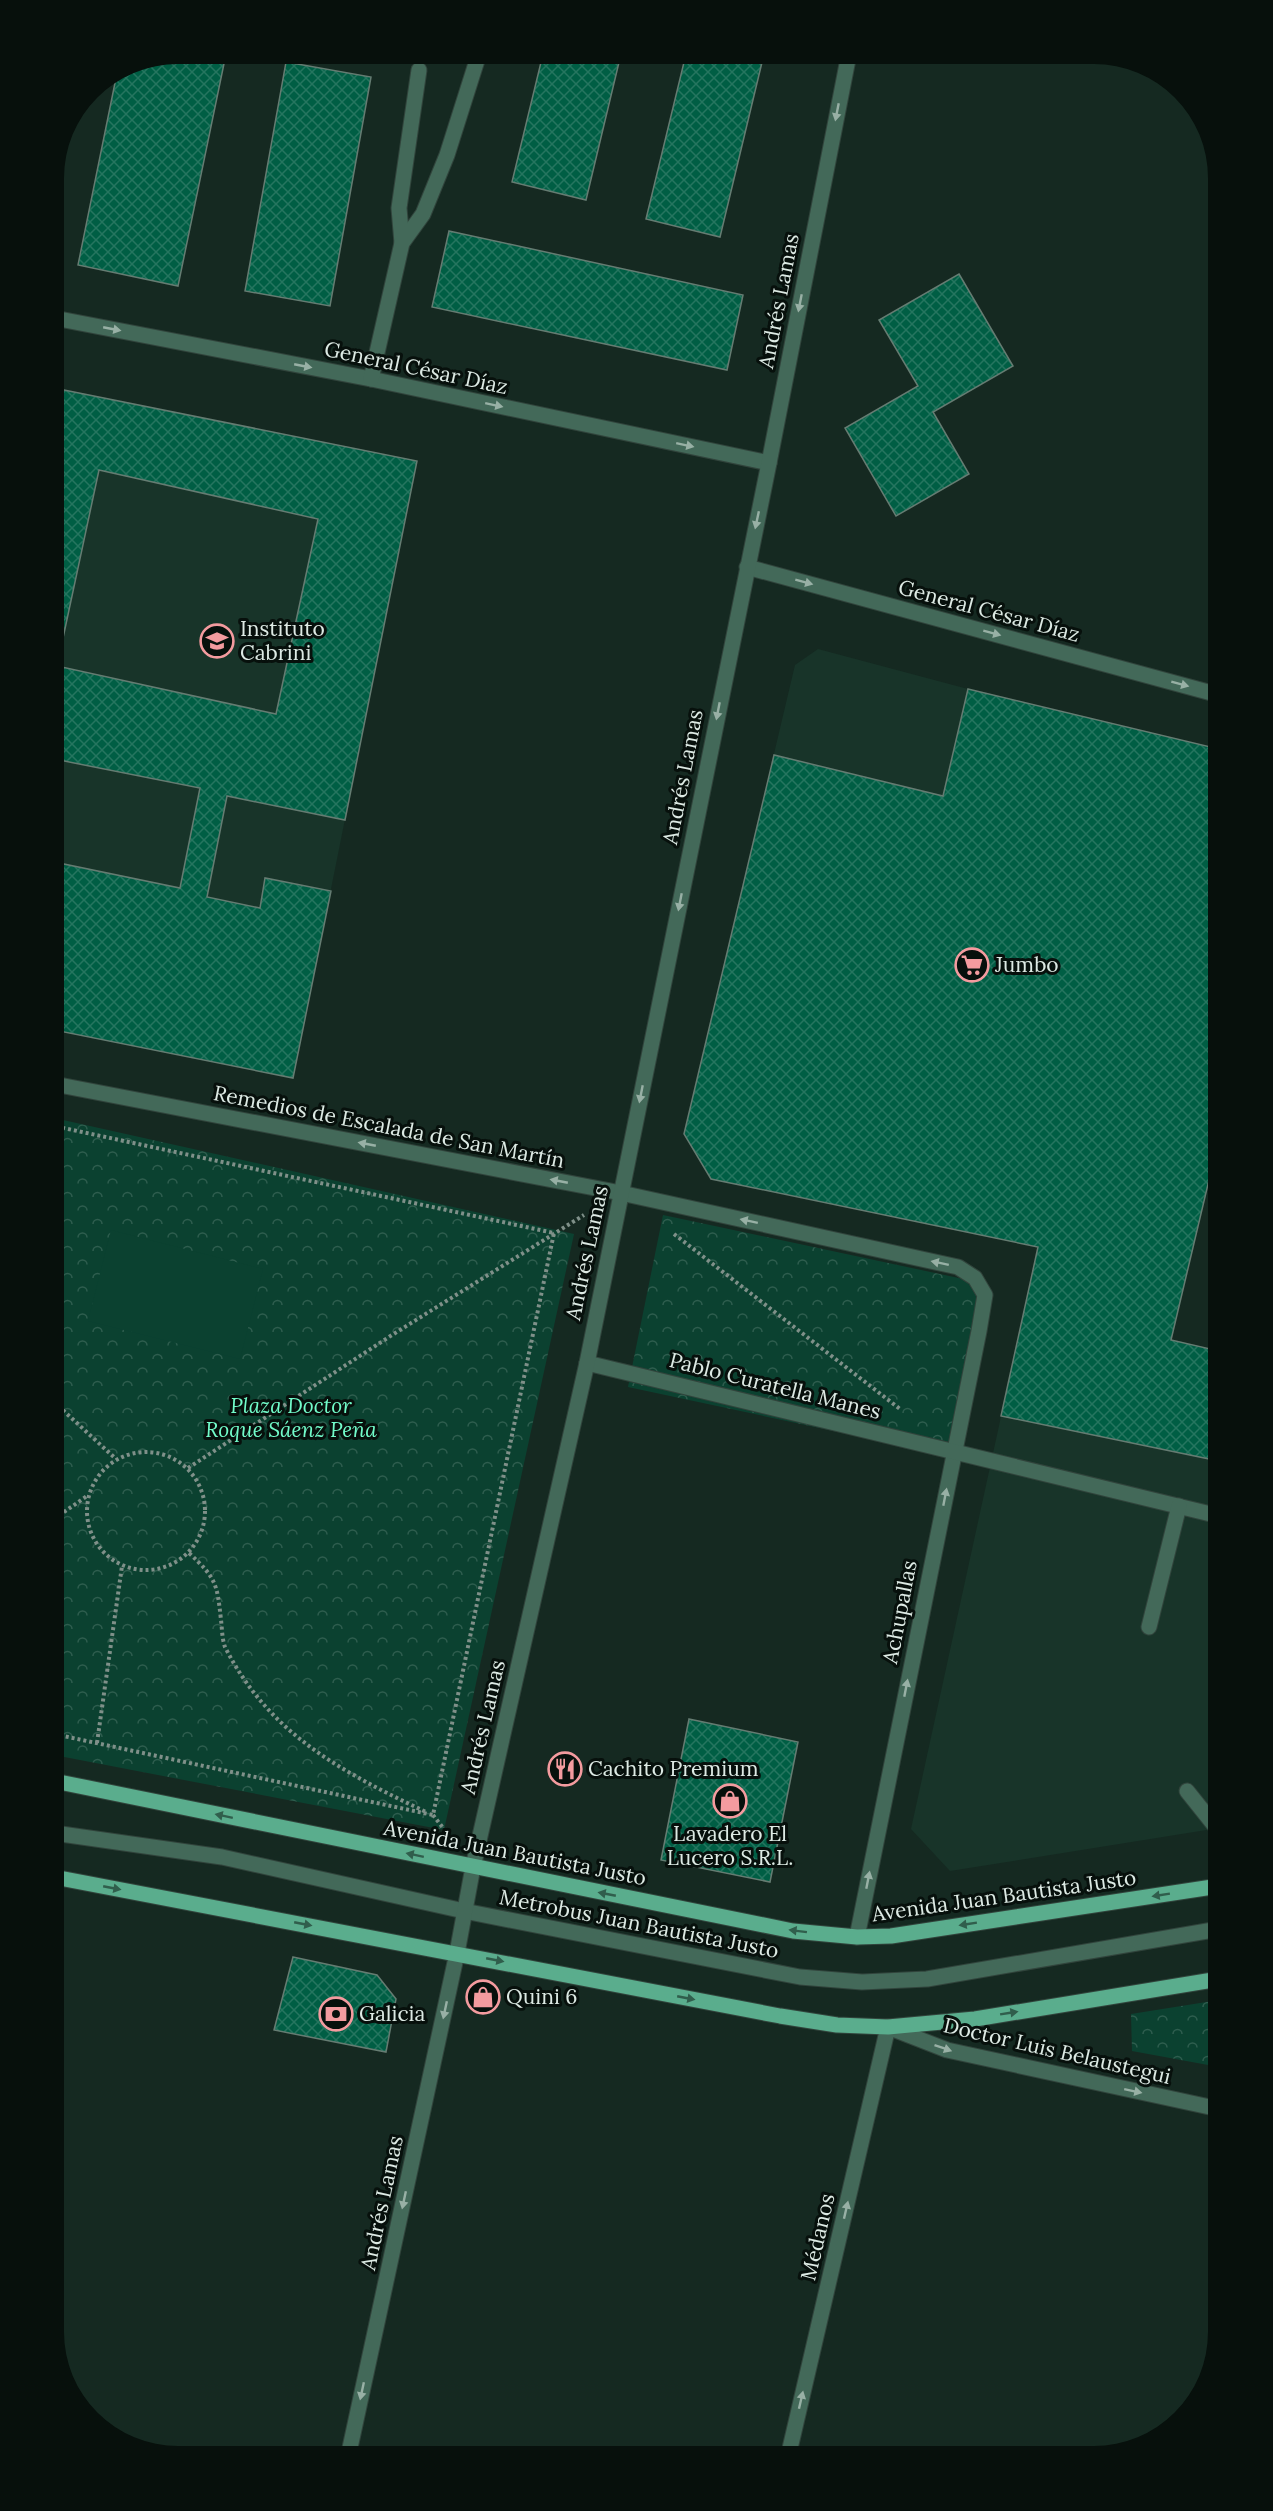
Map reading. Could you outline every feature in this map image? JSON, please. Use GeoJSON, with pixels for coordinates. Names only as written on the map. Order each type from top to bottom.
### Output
{"type":"FeatureCollection","features":[{"type":"Feature","properties":{"kind":"main road","name":"Avenida Juan Bautista Justo"},"geometry":{"type":"LineString","coordinates":[[64,1783],[793,1931],[857,1937],[891,1936],[1208,1888]]}},
{"type":"Feature","properties":{"kind":"main road"},"geometry":{"type":"LineString","coordinates":[[64,1879],[837,2025],[888,2027],[975,2019],[1208,1981]]}},
{"type":"Feature","properties":{"kind":"street"},"geometry":{"type":"LineString","coordinates":[[402,243],[423,214],[443,165],[475,65]]}},
{"type":"Feature","properties":{"kind":"street","name":"Andrés Lamas"},"geometry":{"type":"LineString","coordinates":[[350,2446],[457,1953],[473,1867],[587,1363],[847,65]]}},
{"type":"Feature","properties":{"kind":"street"},"geometry":{"type":"LineString","coordinates":[[371,379],[402,243],[399,208],[419,70]]}},
{"type":"Feature","properties":{"kind":"street","name":"General César Díaz"},"geometry":{"type":"LineString","coordinates":[[65,320],[371,379],[769,463]]}},
{"type":"Feature","properties":{"kind":"street","name":"General César Díaz"},"geometry":{"type":"LineString","coordinates":[[747,567],[1208,692]]}},
{"type":"Feature","properties":{"kind":"street","name":"Remedios de Escalada de San Martín"},"geometry":{"type":"LineString","coordinates":[[65,1086],[621,1193],[958,1267],[975,1278],[985,1295]]}},
{"type":"Feature","properties":{"kind":"street","name":"Achupallas"},"geometry":{"type":"LineString","coordinates":[[857,1937],[985,1295]]}},
{"type":"Feature","properties":{"kind":"street","name":"Pablo Curatella Manes"},"geometry":{"type":"LineString","coordinates":[[587,1363],[1208,1513]]}},
{"type":"Feature","properties":{"kind":"street"},"geometry":{"type":"LineString","coordinates":[[1149,1627],[1179,1506]]}},
{"type":"Feature","properties":{"kind":"street"},"geometry":{"type":"LineString","coordinates":[[1187,1791],[1208,1817]]}},
{"type":"Feature","properties":{"kind":"street","name":"Metrobus Juan Bautista Justo"},"geometry":{"type":"LineString","coordinates":[[64,1834],[222,1857],[464,1911],[800,1977],[862,1982],[927,1978],[1208,1931]]}},
{"type":"Feature","properties":{"kind":"street","name":"Doctor Luis Belaustegui"},"geometry":{"type":"LineString","coordinates":[[888,2027],[947,2050],[1208,2107]]}},
{"type":"Feature","properties":{"kind":"street","name":"Médanos"},"geometry":{"type":"LineString","coordinates":[[791,2446],[888,2027]]}},
{"type":"Feature","properties":{"kind":"path"},"geometry":{"type":"LineString","coordinates":[[65,1128],[554,1233]]}},
{"type":"Feature","properties":{"kind":"path"},"geometry":{"type":"LineString","coordinates":[[188,1468],[392,1335],[621,1193]]}},
{"type":"Feature","properties":{"kind":"path"},"geometry":{"type":"LineString","coordinates":[[668,1229],[908,1415]]}},
{"type":"Feature","properties":{"kind":"path"},"geometry":{"type":"LineString","coordinates":[[433,1815],[554,1233]]}},
{"type":"Feature","properties":{"kind":"path"},"geometry":{"type":"LineString","coordinates":[[64,1412],[116,1459]]}},
{"type":"Feature","properties":{"kind":"path"},"geometry":{"type":"LineString","coordinates":[[141,1451],[166,1455],[188,1468],[201,1487],[206,1510],[202,1533],[189,1553],[169,1566],[146,1570],[122,1566],[105,1554],[92,1537],[86,1516],[88,1496],[94,1480],[104,1468],[116,1459],[141,1451]]}},
{"type":"Feature","properties":{"kind":"path"},"geometry":{"type":"LineString","coordinates":[[64,1512],[88,1496]]}},
{"type":"Feature","properties":{"kind":"path"},"geometry":{"type":"LineString","coordinates":[[189,1553],[210,1572],[218,1594],[224,1644],[242,1674],[280,1724],[318,1754],[377,1788],[433,1815],[473,1867]]}},
{"type":"Feature","properties":{"kind":"path"},"geometry":{"type":"LineString","coordinates":[[97,1743],[122,1566]]}},
{"type":"Feature","properties":{"kind":"path"},"geometry":{"type":"LineString","coordinates":[[64,1736],[433,1815]]}},
{"type":"Feature","properties":{"kind":"shaded area","name":"Instituto Cabrini"},"geometry":{"type":"Polygon","coordinates":[[[65,390],[417,461],[293,1078],[65,1032],[65,390]]]}},
{"type":"Feature","properties":{"kind":"shaded area","name":"Jumbo"},"geometry":{"type":"Polygon","coordinates":[[[818,649],[968,689],[1208,1118],[1208,1184],[1171,1339],[1208,1348],[1208,1830],[950,1871],[911,1829],[1038,1247],[711,1179],[684,1134],[795,665],[818,649]]]}},
{"type":"Feature","properties":{"kind":"green space","name":"Plaza Doctor Roque Sáenz Peña"},"geometry":{"type":"Polygon","coordinates":[[[65,1120],[574,1234],[444,1830],[64,1757],[65,1120]]]}},
{"type":"Feature","properties":{"kind":"green space"},"geometry":{"type":"Polygon","coordinates":[[[663,1215],[982,1283],[946,1455],[628,1387],[663,1215]]]}},
{"type":"Feature","properties":{"kind":"green space"},"geometry":{"type":"Polygon","coordinates":[[[111,1230],[263,1269],[240,1359],[88,1321],[111,1230]]]}},
{"type":"Feature","properties":{"kind":"green space"},"geometry":{"type":"Polygon","coordinates":[[[1208,2002],[1208,2065],[1132,2051],[1131,2014],[1208,2002]]]}},
{"type":"Feature","properties":{"kind":"building"},"geometry":{"type":"Polygon","coordinates":[[[224,65],[178,286],[78,265],[115,84],[135,73],[157,67],[224,65]]]}},
{"type":"Feature","properties":{"kind":"building"},"geometry":{"type":"Polygon","coordinates":[[[285,65],[303,65],[371,77],[330,306],[245,291],[285,65]]]}},
{"type":"Feature","properties":{"kind":"building"},"geometry":{"type":"Polygon","coordinates":[[[540,65],[618,65],[586,200],[512,182],[540,65]]]}},
{"type":"Feature","properties":{"kind":"building"},"geometry":{"type":"Polygon","coordinates":[[[683,65],[761,65],[720,237],[646,219],[683,65]]]}},
{"type":"Feature","properties":{"kind":"building"},"geometry":{"type":"Polygon","coordinates":[[[449,231],[743,295],[727,370],[432,307],[449,231]]]}},
{"type":"Feature","properties":{"kind":"building"},"geometry":{"type":"Polygon","coordinates":[[[959,274],[1013,366],[933,412],[969,474],[896,516],[845,428],[918,386],[879,320],[959,274]]]}},
{"type":"Feature","properties":{"kind":"building","name":"Instituto Cabrini"},"geometry":{"type":"Polygon","coordinates":[[[65,390],[417,461],[345,820],[227,796],[207,897],[260,908],[265,878],[331,891],[293,1078],[65,1032],[65,864],[180,888],[200,788],[65,761],[65,668],[276,714],[318,519],[99,470],[65,630],[65,390]]]}},
{"type":"Feature","properties":{"kind":"building","name":"Jumbo"},"geometry":{"type":"Polygon","coordinates":[[[968,689],[1208,746],[1208,1184],[1171,1340],[1208,1348],[1208,1459],[1001,1416],[1038,1247],[711,1179],[684,1134],[774,755],[943,796],[968,689]]]}},
{"type":"Feature","properties":{"kind":"building","name":"Lavadero El Lucero S.R.L."},"geometry":{"type":"Polygon","coordinates":[[[689,1719],[798,1742],[770,1882],[661,1860],[689,1719]]]}},
{"type":"Feature","properties":{"kind":"building","name":"Galicia"},"geometry":{"type":"Polygon","coordinates":[[[293,1957],[377,1975],[396,1999],[386,2052],[274,2030],[293,1957]]]}},
{"type":"Feature","properties":{"kind":"place","name":"Instituto Cabrini"},"geometry":{"type":"Point","coordinates":[217,641]}},
{"type":"Feature","properties":{"kind":"place","name":"Jumbo"},"geometry":{"type":"Point","coordinates":[972,965]}},
{"type":"Feature","properties":{"kind":"place","name":"Cachito Premium"},"geometry":{"type":"Point","coordinates":[565,1769]}},
{"type":"Feature","properties":{"kind":"place","name":"Lavadero El Lucero S.R.L."},"geometry":{"type":"Point","coordinates":[730,1801]}},
{"type":"Feature","properties":{"kind":"place","name":"Quini 6"},"geometry":{"type":"Point","coordinates":[483,1997]}},
{"type":"Feature","properties":{"kind":"place","name":"Galicia"},"geometry":{"type":"Point","coordinates":[336,2014]}}]}
